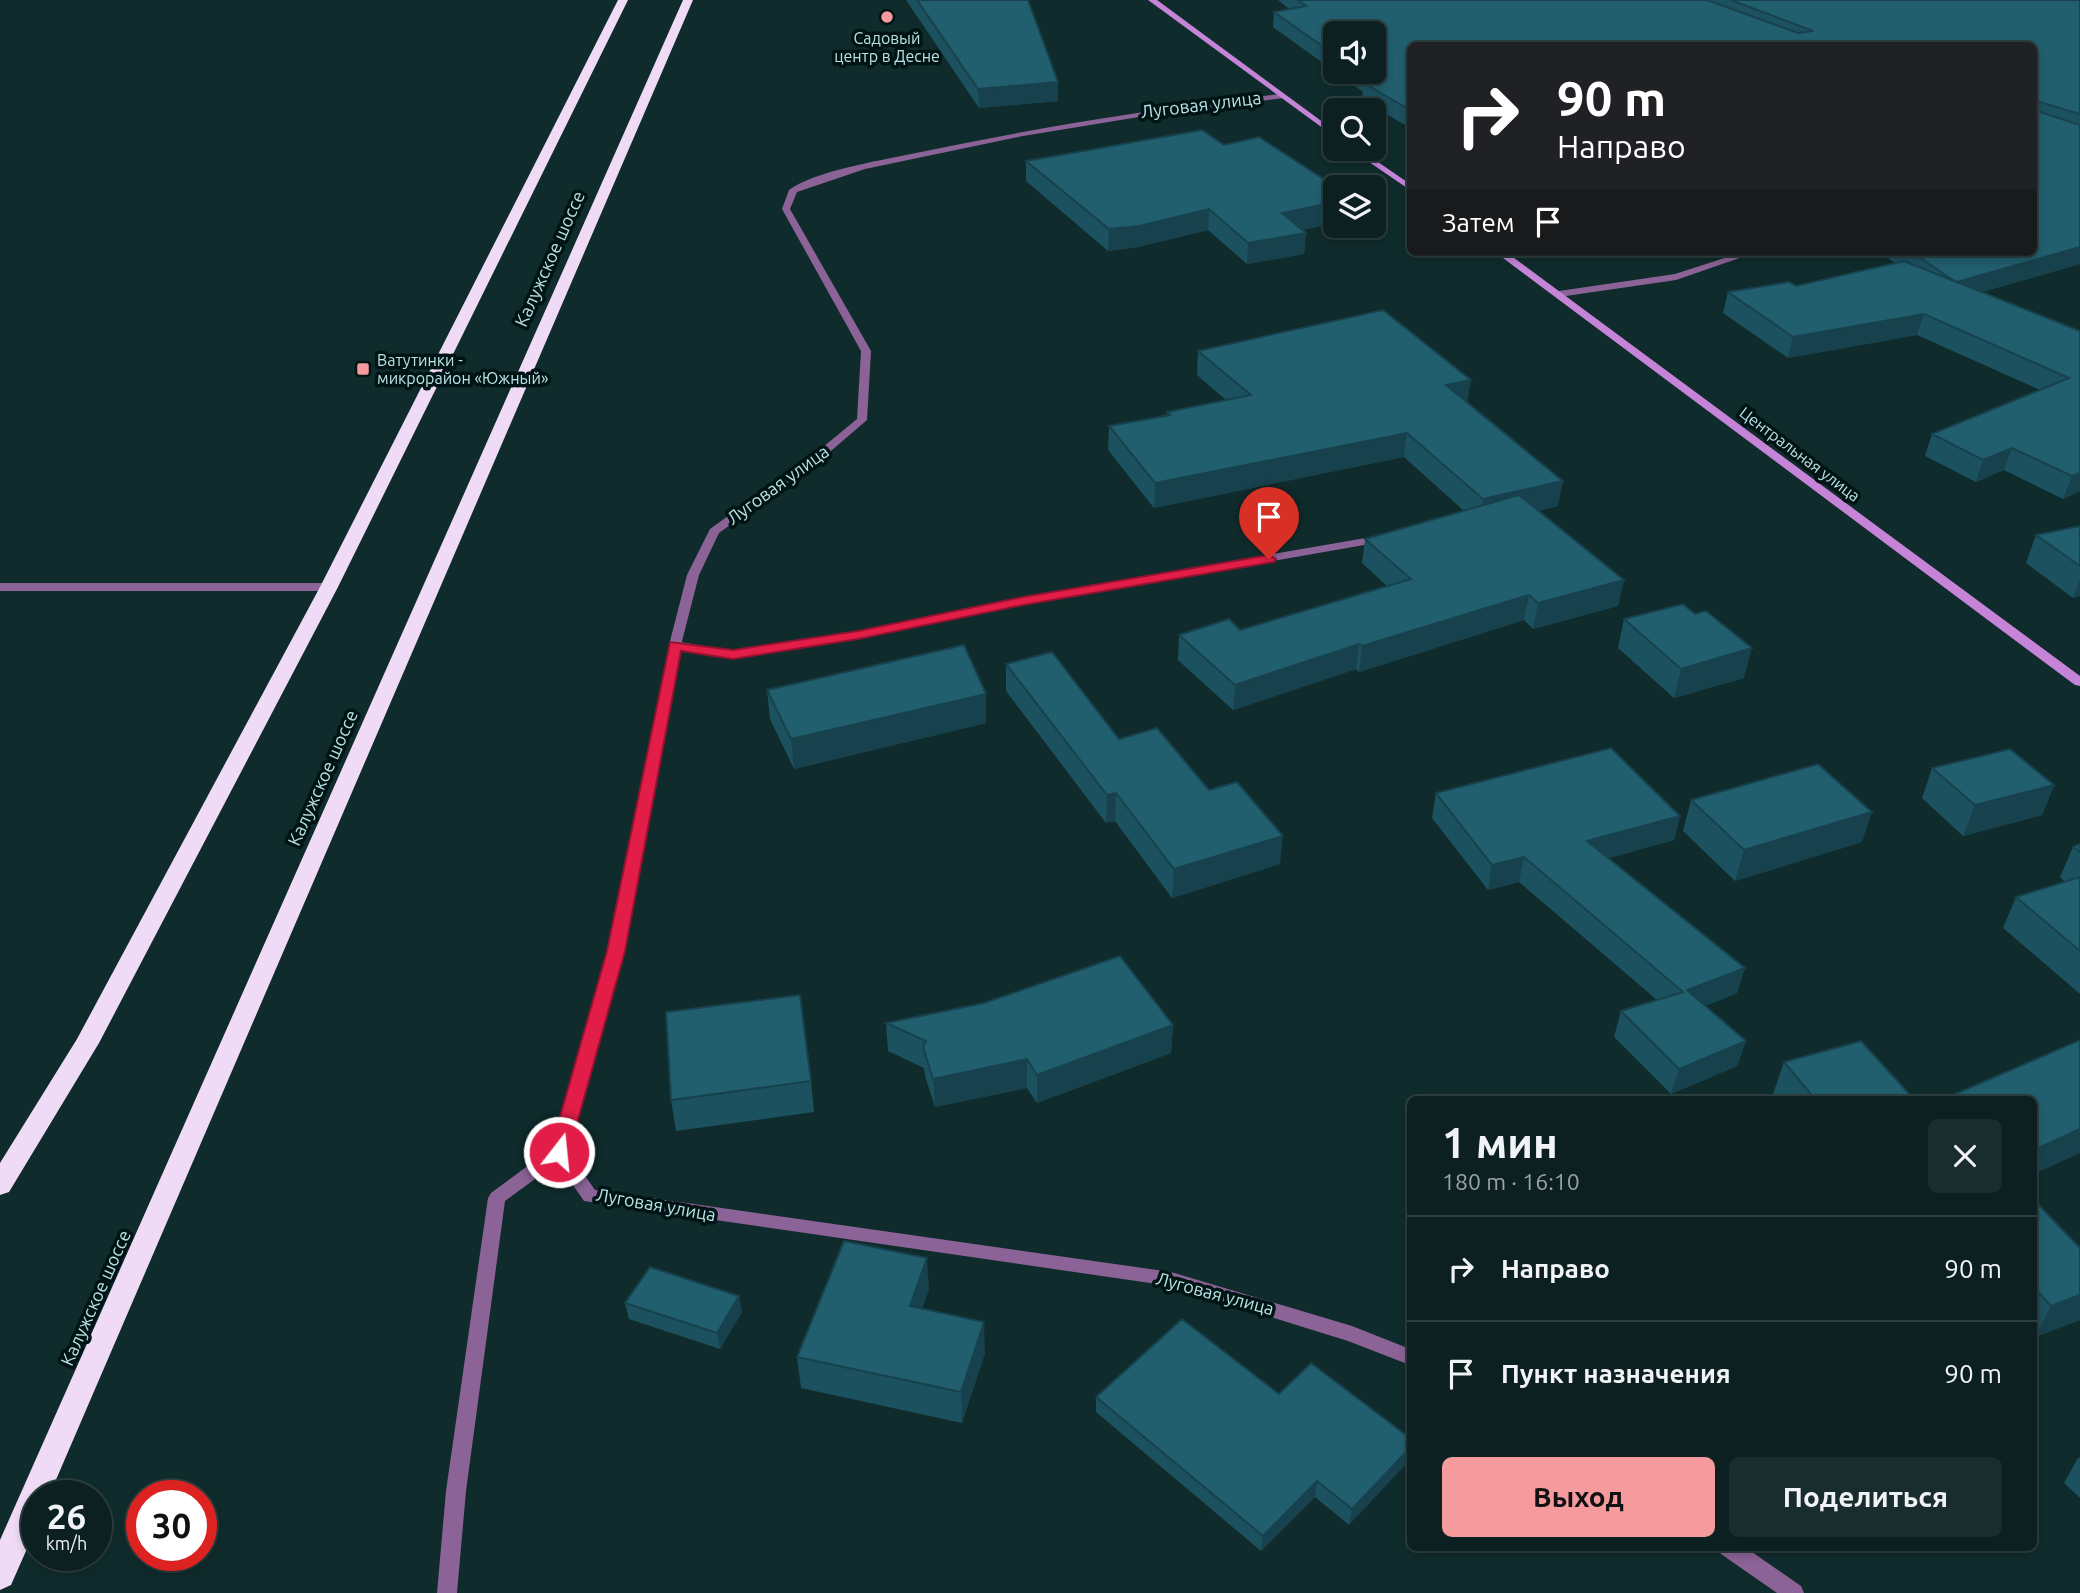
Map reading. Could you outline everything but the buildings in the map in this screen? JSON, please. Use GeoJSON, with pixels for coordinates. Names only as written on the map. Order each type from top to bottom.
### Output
{"type":"FeatureCollection","features":[{"type":"Feature","properties":{"kind":"highway"},"geometry":{"type":"LineString","coordinates":[[0,1185],[87,1043],[329,587],[623,0]]}},
{"type":"Feature","properties":{"kind":"highway","name":"Калужское шоссе"},"geometry":{"type":"LineString","coordinates":[[0,1575],[688,0]]}},
{"type":"Feature","properties":{"kind":"street"},"geometry":{"type":"LineString","coordinates":[[1152,0],[1323,126]]}},
{"type":"Feature","properties":{"kind":"street","name":"Луговая улица"},"geometry":{"type":"LineString","coordinates":[[1281,96],[1138,112],[990,139],[828,175],[793,190],[786,209],[866,351],[862,420],[821,454],[714,531],[693,575],[675,645],[616,951],[559,1152],[590,1196],[1171,1279],[1352,1334],[1407,1356]]}},
{"type":"Feature","properties":{"kind":"street"},"geometry":{"type":"LineString","coordinates":[[1371,161],[1407,186]]}},
{"type":"Feature","properties":{"kind":"street","name":"Центральная улица"},"geometry":{"type":"LineString","coordinates":[[1506,256],[2080,682]]}},
{"type":"Feature","properties":{"kind":"street"},"geometry":{"type":"LineString","coordinates":[[1559,294],[1676,277],[1740,256]]}},
{"type":"Feature","properties":{"kind":"street"},"geometry":{"type":"LineString","coordinates":[[675,645],[733,654],[1392,538]]}},
{"type":"Feature","properties":{"kind":"street"},"geometry":{"type":"LineString","coordinates":[[0,587],[329,587]]}},
{"type":"Feature","properties":{"kind":"street"},"geometry":{"type":"LineString","coordinates":[[447,1593],[456,1492],[497,1198],[559,1152]]}},
{"type":"Feature","properties":{"kind":"street"},"geometry":{"type":"LineString","coordinates":[[1734,1551],[1794,1593]]}},
{"type":"Feature","properties":{"kind":"place","name":"Садовый центр в Десне"},"geometry":{"type":"Point","coordinates":[887,17]}},
{"type":"Feature","properties":{"kind":"place","name":"Ватутинки - микрорайон «Южный»"},"geometry":{"type":"Point","coordinates":[363,369]}},
{"type":"Feature","properties":{"kind":"route"},"geometry":{"type":"LineString","coordinates":[[559,1152],[616,951],[675,645],[733,654],[858,635],[1023,601],[1269,559]]}}]}
